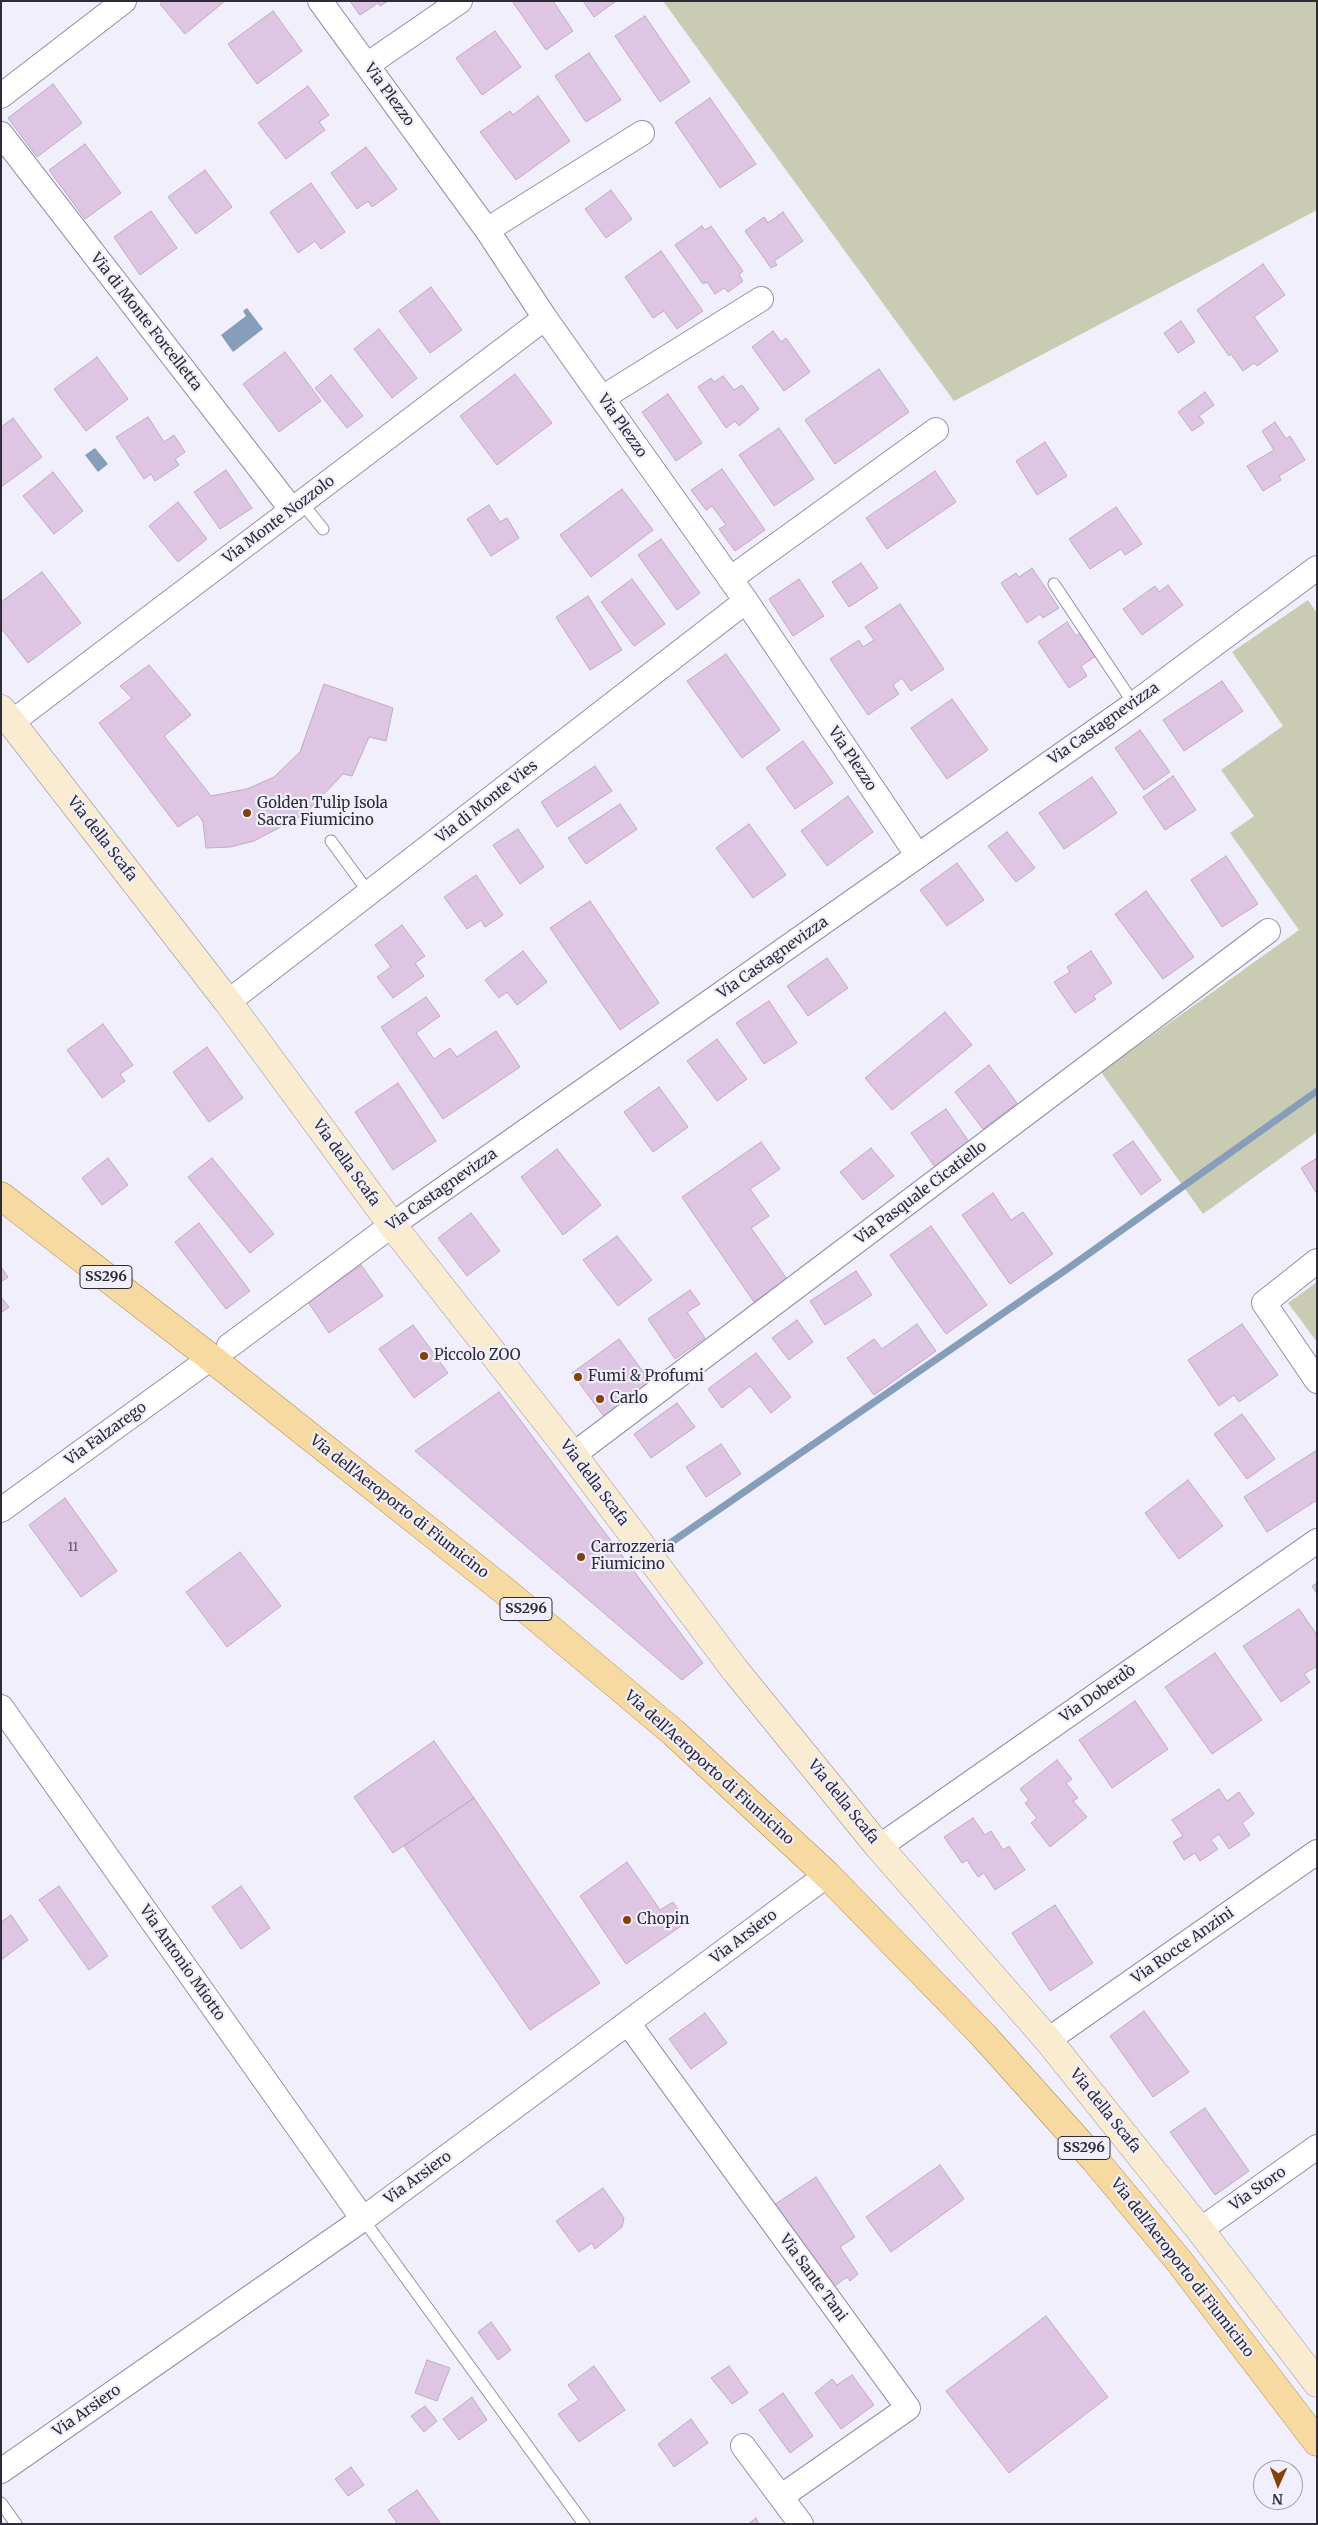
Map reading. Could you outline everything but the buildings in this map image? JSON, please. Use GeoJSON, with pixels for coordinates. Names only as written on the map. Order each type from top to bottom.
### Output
{"type":"FeatureCollection","features":[{"type":"Feature","properties":{"kind":"main road","name":"Via dell'Aeroporto di Fiumicino"},"geometry":{"type":"LineString","coordinates":[[1,1196],[220,1352],[674,1733],[828,1875],[983,2035],[1096,2160],[1179,2261],[1317,2442]]}},
{"type":"Feature","properties":{"kind":"street"},"geometry":{"type":"LineString","coordinates":[[1,96],[124,1]]}},
{"type":"Feature","properties":{"kind":"street","name":"Via Plezzo"},"geometry":{"type":"LineString","coordinates":[[320,1],[487,230],[545,318],[746,601],[918,856]]}},
{"type":"Feature","properties":{"kind":"street"},"geometry":{"type":"LineString","coordinates":[[366,65],[460,1]]}},
{"type":"Feature","properties":{"kind":"street"},"geometry":{"type":"LineString","coordinates":[[487,230],[642,133]]}},
{"type":"Feature","properties":{"kind":"street","name":"Via di Monte Forcelletta"},"geometry":{"type":"LineString","coordinates":[[1,134],[297,507]]}},
{"type":"Feature","properties":{"kind":"street"},"geometry":{"type":"LineString","coordinates":[[602,398],[761,299]]}},
{"type":"Feature","properties":{"kind":"street","name":"Via Monte Nozzolo"},"geometry":{"type":"LineString","coordinates":[[7,716],[297,507],[545,318]]}},
{"type":"Feature","properties":{"kind":"street"},"geometry":{"type":"LineString","coordinates":[[730,579],[936,430]]}},
{"type":"Feature","properties":{"kind":"street","name":"Via Castagnevizza"},"geometry":{"type":"LineString","coordinates":[[220,1352],[392,1225],[1134,704],[1317,568]]}},
{"type":"Feature","properties":{"kind":"street","name":"Via di Monte Vies"},"geometry":{"type":"LineString","coordinates":[[228,1002],[746,601]]}},
{"type":"Feature","properties":{"kind":"street","name":"Via della Scafa"},"geometry":{"type":"LineString","coordinates":[[7,716],[228,1002],[392,1225],[573,1455],[735,1670],[879,1847],[1048,2040],[1200,2230],[1317,2383]]}},
{"type":"Feature","properties":{"kind":"street","name":"Via Pasquale Cicatiello"},"geometry":{"type":"LineString","coordinates":[[573,1455],[1268,931]]}},
{"type":"Feature","properties":{"kind":"street"},"geometry":{"type":"LineString","coordinates":[[1317,1261],[1264,1303],[1317,1381]]}},
{"type":"Feature","properties":{"kind":"street","name":"Via Falzarego"},"geometry":{"type":"LineString","coordinates":[[1,1510],[220,1352]]}},
{"type":"Feature","properties":{"kind":"street","name":"Via Doberdò"},"geometry":{"type":"LineString","coordinates":[[879,1847],[1317,1541]]}},
{"type":"Feature","properties":{"kind":"street","name":"Via Antonio Miotto"},"geometry":{"type":"LineString","coordinates":[[1,1707],[363,2219]]}},
{"type":"Feature","properties":{"kind":"street","name":"Via Rocce Anzini"},"geometry":{"type":"LineString","coordinates":[[1048,2040],[1317,1852]]}},
{"type":"Feature","properties":{"kind":"street","name":"Via Arsiero"},"geometry":{"type":"LineString","coordinates":[[1,2471],[363,2219],[828,1875]]}},
{"type":"Feature","properties":{"kind":"street","name":"Via Sante Tani"},"geometry":{"type":"LineString","coordinates":[[628,2023],[908,2408],[782,2496]]}},
{"type":"Feature","properties":{"kind":"street","name":"Via Storo"},"geometry":{"type":"LineString","coordinates":[[1200,2230],[1317,2147]]}},
{"type":"Feature","properties":{"kind":"street"},"geometry":{"type":"LineString","coordinates":[[744,2446],[801,2524]]}},
{"type":"Feature","properties":{"kind":"lane"},"geometry":{"type":"LineString","coordinates":[[297,507],[323,529]]}},
{"type":"Feature","properties":{"kind":"lane"},"geometry":{"type":"LineString","coordinates":[[1054,584],[1134,704]]}},
{"type":"Feature","properties":{"kind":"lane"},"geometry":{"type":"LineString","coordinates":[[331,840],[369,893]]}},
{"type":"Feature","properties":{"kind":"lane"},"geometry":{"type":"LineString","coordinates":[[363,2219],[584,2524]]}},
{"type":"Feature","properties":{"kind":"lane"},"geometry":{"type":"LineString","coordinates":[[1,2503],[16,2524]]}},
{"type":"Feature","properties":{"kind":"green space"},"geometry":{"type":"Polygon","coordinates":[[[663,1],[1317,1],[1317,210],[954,401],[663,1]]]}},
{"type":"Feature","properties":{"kind":"green space"},"geometry":{"type":"Polygon","coordinates":[[[1308,600],[1317,613],[1317,1132],[1203,1214],[1101,1072],[1299,930],[1230,833],[1254,816],[1221,770],[1283,726],[1232,652],[1308,600]]]}},
{"type":"Feature","properties":{"kind":"green space"},"geometry":{"type":"Polygon","coordinates":[[[1317,1282],[1317,1342],[1288,1303],[1317,1282]]]}},
{"type":"Feature","properties":{"kind":"water"},"geometry":{"type":"Polygon","coordinates":[[[247,308],[263,329],[233,352],[221,335],[246,316],[243,311],[247,308]]]}},
{"type":"Feature","properties":{"kind":"water"},"geometry":{"type":"Polygon","coordinates":[[[95,448],[108,464],[98,472],[85,455],[95,448]]]}},
{"type":"Feature","properties":{"kind":"waterway"},"geometry":{"type":"LineString","coordinates":[[663,1548],[1070,1267],[1317,1091]]}},
{"type":"Feature","properties":{"kind":"place","name":"Golden Tulip Isola Sacra Fiumicino"},"geometry":{"type":"Point","coordinates":[247,813]}},
{"type":"Feature","properties":{"kind":"place","name":"Piccolo ZOO"},"geometry":{"type":"Point","coordinates":[424,1356]}},
{"type":"Feature","properties":{"kind":"place","name":"Fumi & Profumi"},"geometry":{"type":"Point","coordinates":[578,1377]}},
{"type":"Feature","properties":{"kind":"place","name":"Carlo"},"geometry":{"type":"Point","coordinates":[600,1399]}},
{"type":"Feature","properties":{"kind":"place","name":"Carrozzeria Fiumicino"},"geometry":{"type":"Point","coordinates":[581,1557]}},
{"type":"Feature","properties":{"kind":"place","name":"Chopin"},"geometry":{"type":"Point","coordinates":[627,1920]}}]}
